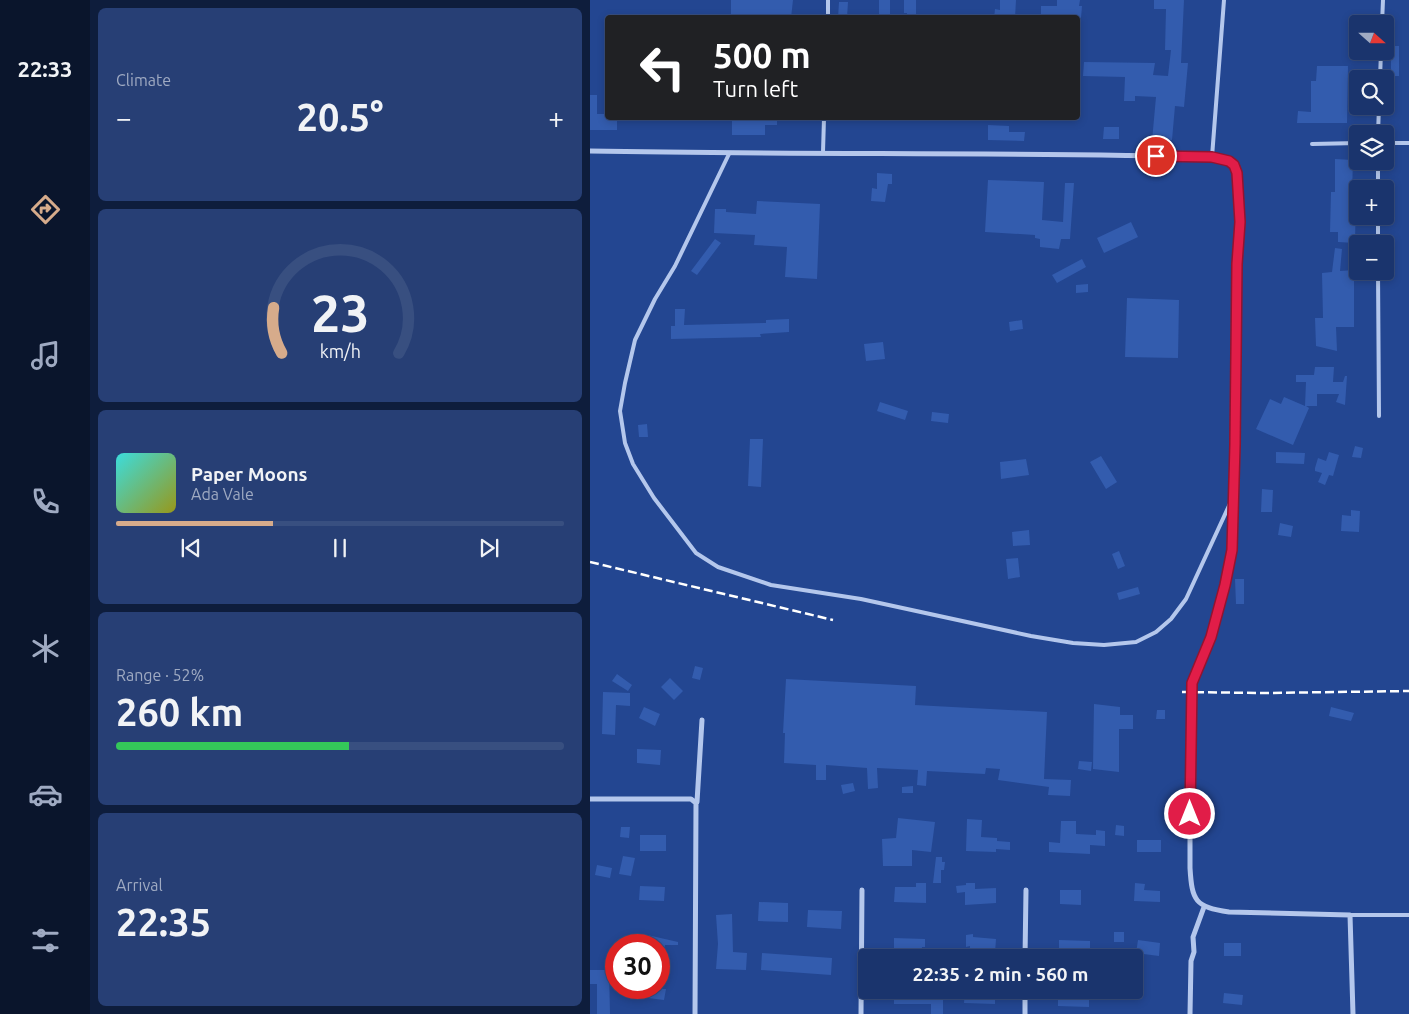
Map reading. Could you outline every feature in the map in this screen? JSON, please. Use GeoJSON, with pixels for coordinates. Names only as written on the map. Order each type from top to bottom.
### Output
{"type":"FeatureCollection","features":[{"type":"Feature","properties":{"kind":"street"},"geometry":{"type":"LineString","coordinates":[[590,151],[729,154],[823,152],[1081,154],[1212,157],[1229,161],[1234,165],[1237,173],[1240,222],[1237,264],[1232,550],[1211,637],[1192,683],[1190,735],[1191,887],[1195,899],[1204,907],[1229,912],[1350,915],[1353,1014]]}},
{"type":"Feature","properties":{"kind":"street"},"geometry":{"type":"LineString","coordinates":[[695,1014],[696,803],[702,720]]}},
{"type":"Feature","properties":{"kind":"street"},"geometry":{"type":"LineString","coordinates":[[590,799],[691,799],[696,803]]}},
{"type":"Feature","properties":{"kind":"street"},"geometry":{"type":"LineString","coordinates":[[861,1014],[862,890]]}},
{"type":"Feature","properties":{"kind":"street"},"geometry":{"type":"LineString","coordinates":[[1026,890],[1026,949]]}},
{"type":"Feature","properties":{"kind":"street"},"geometry":{"type":"LineString","coordinates":[[1190,1014],[1191,961],[1194,952],[1193,937],[1204,907]]}},
{"type":"Feature","properties":{"kind":"street"},"geometry":{"type":"LineString","coordinates":[[1025,999],[1025,1014]]}},
{"type":"Feature","properties":{"kind":"lane"},"geometry":{"type":"LineString","coordinates":[[828,0],[828,15]]}},
{"type":"Feature","properties":{"kind":"lane"},"geometry":{"type":"LineString","coordinates":[[1212,157],[1224,0]]}},
{"type":"Feature","properties":{"kind":"lane"},"geometry":{"type":"LineString","coordinates":[[1382,15],[1383,0]]}},
{"type":"Feature","properties":{"kind":"lane"},"geometry":{"type":"LineString","coordinates":[[823,152],[824,120]]}},
{"type":"Feature","properties":{"kind":"lane"},"geometry":{"type":"LineString","coordinates":[[1394,142],[1409,142]]}},
{"type":"Feature","properties":{"kind":"lane"},"geometry":{"type":"LineString","coordinates":[[1312,144],[1349,143]]}},
{"type":"Feature","properties":{"kind":"lane"},"geometry":{"type":"LineString","coordinates":[[729,154],[675,266],[655,299],[635,340],[620,412],[625,443],[632,464],[654,498],[696,553],[718,567],[771,585],[861,599],[981,624],[1007,632],[1073,643],[1104,645],[1136,642],[1156,632],[1171,619],[1186,599],[1234,494]]}},
{"type":"Feature","properties":{"kind":"lane"},"geometry":{"type":"LineString","coordinates":[[1378,280],[1379,416]]}},
{"type":"Feature","properties":{"kind":"lane"},"geometry":{"type":"LineString","coordinates":[[1350,915],[1409,915]]}},
{"type":"Feature","properties":{"kind":"building"},"geometry":{"type":"Polygon","coordinates":[[[731,0],[793,0],[791,15],[731,15],[731,0]]]}},
{"type":"Feature","properties":{"kind":"building"},"geometry":{"type":"Polygon","coordinates":[[[879,0],[890,0],[890,15],[879,15],[879,0]]]}},
{"type":"Feature","properties":{"kind":"building"},"geometry":{"type":"Polygon","coordinates":[[[904,0],[916,0],[916,15],[904,13],[904,0]]]}},
{"type":"Feature","properties":{"kind":"building"},"geometry":{"type":"Polygon","coordinates":[[[1000,0],[1016,0],[1015,15],[994,15],[995,9],[1000,10],[1000,0]]]}},
{"type":"Feature","properties":{"kind":"building"},"geometry":{"type":"Polygon","coordinates":[[[1057,0],[1080,0],[1079,6],[1082,6],[1081,18],[1080,15],[1041,15],[1041,6],[1057,6],[1057,0]]]}},
{"type":"Feature","properties":{"kind":"building"},"geometry":{"type":"Polygon","coordinates":[[[1154,0],[1184,0],[1181,63],[1188,63],[1184,107],[1175,106],[1172,140],[1163,140],[1163,142],[1152,141],[1156,97],[1135,96],[1135,101],[1124,101],[1125,77],[1083,76],[1084,62],[1155,63],[1153,75],[1168,76],[1171,50],[1165,50],[1166,9],[1154,9],[1154,0]]]}},
{"type":"Feature","properties":{"kind":"building"},"geometry":{"type":"Polygon","coordinates":[[[839,2],[848,2],[847,15],[838,15],[839,2]]]}},
{"type":"Feature","properties":{"kind":"building"},"geometry":{"type":"Polygon","coordinates":[[[1394,46],[1399,46],[1399,76],[1394,76],[1394,70],[1391,70],[1391,60],[1394,60],[1394,46]]]}},
{"type":"Feature","properties":{"kind":"building"},"geometry":{"type":"Polygon","coordinates":[[[1317,66],[1348,66],[1347,123],[1297,123],[1298,111],[1311,112],[1311,81],[1316,81],[1317,66]]]}},
{"type":"Feature","properties":{"kind":"building"},"geometry":{"type":"Polygon","coordinates":[[[590,95],[597,95],[597,114],[605,114],[605,120],[617,120],[617,130],[590,130],[590,95]]]}},
{"type":"Feature","properties":{"kind":"building"},"geometry":{"type":"Polygon","coordinates":[[[732,120],[777,120],[777,125],[765,125],[765,135],[732,135],[732,120]]]}},
{"type":"Feature","properties":{"kind":"building"},"geometry":{"type":"Polygon","coordinates":[[[988,125],[1009,126],[1009,132],[1025,132],[1024,141],[988,140],[988,125]]]}},
{"type":"Feature","properties":{"kind":"building"},"geometry":{"type":"Polygon","coordinates":[[[1104,127],[1119,127],[1119,139],[1103,139],[1104,127]]]}},
{"type":"Feature","properties":{"kind":"building"},"geometry":{"type":"Polygon","coordinates":[[[1335,159],[1349,160],[1349,170],[1353,170],[1352,180],[1349,180],[1349,225],[1355,225],[1355,235],[1349,235],[1349,243],[1338,242],[1338,232],[1330,232],[1331,192],[1335,192],[1335,159]]]}},
{"type":"Feature","properties":{"kind":"building"},"geometry":{"type":"Polygon","coordinates":[[[877,173],[892,174],[892,184],[888,184],[885,202],[871,201],[872,188],[877,189],[877,173]]]}},
{"type":"Feature","properties":{"kind":"building"},"geometry":{"type":"Polygon","coordinates":[[[988,180],[1044,182],[1042,220],[1063,222],[1065,183],[1074,183],[1070,239],[1061,239],[1059,249],[1040,247],[1040,239],[1035,238],[1035,235],[985,232],[988,180]]]}},
{"type":"Feature","properties":{"kind":"building"},"geometry":{"type":"Polygon","coordinates":[[[757,201],[820,204],[817,279],[785,277],[787,247],[754,245],[755,235],[714,233],[715,209],[726,209],[726,212],[756,214],[757,201]]]}},
{"type":"Feature","properties":{"kind":"building"},"geometry":{"type":"Polygon","coordinates":[[[1131,222],[1138,237],[1104,253],[1097,238],[1131,222]]]}},
{"type":"Feature","properties":{"kind":"building"},"geometry":{"type":"Polygon","coordinates":[[[715,239],[721,243],[697,275],[691,271],[715,239]]]}},
{"type":"Feature","properties":{"kind":"building"},"geometry":{"type":"Polygon","coordinates":[[[1335,248],[1342,249],[1340,271],[1349,270],[1349,280],[1354,280],[1354,327],[1336,327],[1337,351],[1316,346],[1315,318],[1323,318],[1322,273],[1332,272],[1335,248]]]}},
{"type":"Feature","properties":{"kind":"building"},"geometry":{"type":"Polygon","coordinates":[[[1082,259],[1086,267],[1057,283],[1052,275],[1082,259]]]}},
{"type":"Feature","properties":{"kind":"building"},"geometry":{"type":"Polygon","coordinates":[[[1088,284],[1088,292],[1076,293],[1076,285],[1088,284]]]}},
{"type":"Feature","properties":{"kind":"building"},"geometry":{"type":"Polygon","coordinates":[[[1127,298],[1179,300],[1178,358],[1125,357],[1127,298]]]}},
{"type":"Feature","properties":{"kind":"building"},"geometry":{"type":"Polygon","coordinates":[[[675,309],[685,309],[684,325],[766,323],[766,320],[789,319],[789,332],[760,334],[761,337],[671,339],[671,326],[675,326],[675,309]]]}},
{"type":"Feature","properties":{"kind":"building"},"geometry":{"type":"Polygon","coordinates":[[[1022,320],[1023,329],[1010,331],[1009,322],[1022,320]]]}},
{"type":"Feature","properties":{"kind":"building"},"geometry":{"type":"Polygon","coordinates":[[[883,342],[885,359],[866,361],[864,344],[883,342]]]}},
{"type":"Feature","properties":{"kind":"building"},"geometry":{"type":"Polygon","coordinates":[[[1315,367],[1334,367],[1333,382],[1343,382],[1345,376],[1347,376],[1345,405],[1336,402],[1339,394],[1317,394],[1317,406],[1306,406],[1309,408],[1293,445],[1256,429],[1270,399],[1281,404],[1284,397],[1305,406],[1306,382],[1296,382],[1296,375],[1314,375],[1315,367]]]}},
{"type":"Feature","properties":{"kind":"building"},"geometry":{"type":"Polygon","coordinates":[[[880,402],[908,411],[905,420],[877,411],[880,402]]]}},
{"type":"Feature","properties":{"kind":"building"},"geometry":{"type":"Polygon","coordinates":[[[932,412],[949,414],[948,423],[931,421],[932,412]]]}},
{"type":"Feature","properties":{"kind":"building"},"geometry":{"type":"Polygon","coordinates":[[[647,424],[648,437],[639,437],[638,425],[647,424]]]}},
{"type":"Feature","properties":{"kind":"building"},"geometry":{"type":"Polygon","coordinates":[[[750,439],[763,439],[761,487],[748,486],[750,439]]]}},
{"type":"Feature","properties":{"kind":"building"},"geometry":{"type":"Polygon","coordinates":[[[1355,446],[1363,448],[1361,458],[1352,457],[1355,446]]]}},
{"type":"Feature","properties":{"kind":"building"},"geometry":{"type":"Polygon","coordinates":[[[1276,452],[1305,453],[1304,464],[1276,463],[1276,452]]]}},
{"type":"Feature","properties":{"kind":"building"},"geometry":{"type":"Polygon","coordinates":[[[1329,452],[1339,455],[1333,476],[1329,475],[1325,485],[1318,482],[1322,473],[1315,471],[1315,468],[1318,458],[1326,461],[1329,452]]]}},
{"type":"Feature","properties":{"kind":"building"},"geometry":{"type":"Polygon","coordinates":[[[1101,456],[1117,482],[1106,489],[1090,462],[1101,456]]]}},
{"type":"Feature","properties":{"kind":"building"},"geometry":{"type":"Polygon","coordinates":[[[1026,459],[1029,475],[1001,479],[1000,462],[1026,459]]]}},
{"type":"Feature","properties":{"kind":"building"},"geometry":{"type":"Polygon","coordinates":[[[1262,489],[1273,490],[1272,512],[1261,512],[1262,489]]]}},
{"type":"Feature","properties":{"kind":"building"},"geometry":{"type":"Polygon","coordinates":[[[1351,510],[1360,511],[1359,532],[1341,531],[1342,515],[1351,516],[1351,510]]]}},
{"type":"Feature","properties":{"kind":"building"},"geometry":{"type":"Polygon","coordinates":[[[1280,523],[1293,526],[1291,537],[1278,535],[1280,523]]]}},
{"type":"Feature","properties":{"kind":"building"},"geometry":{"type":"Polygon","coordinates":[[[1029,530],[1030,545],[1013,546],[1012,532],[1029,530]]]}},
{"type":"Feature","properties":{"kind":"building"},"geometry":{"type":"Polygon","coordinates":[[[1119,551],[1125,566],[1118,569],[1112,554],[1119,551]]]}},
{"type":"Feature","properties":{"kind":"building"},"geometry":{"type":"Polygon","coordinates":[[[1018,558],[1020,577],[1008,579],[1006,559],[1018,558]]]}},
{"type":"Feature","properties":{"kind":"building"},"geometry":{"type":"Polygon","coordinates":[[[1235,579],[1244,579],[1244,604],[1236,604],[1235,579]]]}},
{"type":"Feature","properties":{"kind":"building"},"geometry":{"type":"Polygon","coordinates":[[[1138,587],[1140,594],[1119,600],[1117,593],[1138,587]]]}},
{"type":"Feature","properties":{"kind":"building"},"geometry":{"type":"Polygon","coordinates":[[[695,666],[703,668],[700,680],[692,678],[695,666]]]}},
{"type":"Feature","properties":{"kind":"building"},"geometry":{"type":"Polygon","coordinates":[[[617,674],[632,685],[628,691],[612,681],[617,674]]]}},
{"type":"Feature","properties":{"kind":"building"},"geometry":{"type":"Polygon","coordinates":[[[670,678],[683,691],[674,700],[661,687],[670,678]]]}},
{"type":"Feature","properties":{"kind":"building"},"geometry":{"type":"Polygon","coordinates":[[[786,679],[916,686],[915,705],[1047,712],[1044,779],[1071,780],[1070,796],[1048,795],[1049,787],[998,780],[1000,769],[986,768],[985,774],[927,771],[926,786],[917,785],[918,770],[877,768],[878,788],[868,789],[867,768],[826,765],[826,780],[816,780],[816,765],[784,763],[785,733],[783,733],[786,679]]]}},
{"type":"Feature","properties":{"kind":"building"},"geometry":{"type":"Polygon","coordinates":[[[603,692],[630,693],[630,706],[616,705],[615,735],[602,734],[603,692]]]}},
{"type":"Feature","properties":{"kind":"building"},"geometry":{"type":"Polygon","coordinates":[[[1094,704],[1120,707],[1120,715],[1133,715],[1133,729],[1119,729],[1119,772],[1093,769],[1094,704]]]}},
{"type":"Feature","properties":{"kind":"building"},"geometry":{"type":"Polygon","coordinates":[[[644,707],[660,714],[655,726],[639,718],[644,707]]]}},
{"type":"Feature","properties":{"kind":"building"},"geometry":{"type":"Polygon","coordinates":[[[1331,707],[1354,713],[1351,721],[1329,716],[1331,707]]]}},
{"type":"Feature","properties":{"kind":"building"},"geometry":{"type":"Polygon","coordinates":[[[1157,710],[1165,710],[1165,719],[1156,719],[1157,710]]]}},
{"type":"Feature","properties":{"kind":"building"},"geometry":{"type":"Polygon","coordinates":[[[637,749],[661,750],[660,765],[637,763],[637,749]]]}},
{"type":"Feature","properties":{"kind":"building"},"geometry":{"type":"Polygon","coordinates":[[[1079,761],[1092,762],[1091,771],[1078,769],[1079,761]]]}},
{"type":"Feature","properties":{"kind":"building"},"geometry":{"type":"Polygon","coordinates":[[[853,783],[855,791],[843,794],[841,785],[853,783]]]}},
{"type":"Feature","properties":{"kind":"building"},"geometry":{"type":"Polygon","coordinates":[[[913,786],[913,793],[902,793],[902,787],[913,786]]]}},
{"type":"Feature","properties":{"kind":"building"},"geometry":{"type":"Polygon","coordinates":[[[898,818],[935,822],[931,852],[912,850],[912,866],[883,866],[882,839],[896,838],[898,818]]]}},
{"type":"Feature","properties":{"kind":"building"},"geometry":{"type":"Polygon","coordinates":[[[967,819],[982,820],[981,837],[997,838],[997,841],[1010,842],[1010,850],[996,849],[996,852],[966,851],[967,819]]]}},
{"type":"Feature","properties":{"kind":"building"},"geometry":{"type":"Polygon","coordinates":[[[1061,821],[1076,821],[1076,834],[1096,835],[1096,830],[1105,831],[1105,846],[1090,845],[1090,854],[1049,852],[1049,842],[1060,843],[1061,821]]]}},
{"type":"Feature","properties":{"kind":"building"},"geometry":{"type":"Polygon","coordinates":[[[1116,825],[1124,826],[1124,836],[1115,835],[1116,825]]]}},
{"type":"Feature","properties":{"kind":"building"},"geometry":{"type":"Polygon","coordinates":[[[621,827],[630,827],[629,838],[620,837],[621,827]]]}},
{"type":"Feature","properties":{"kind":"building"},"geometry":{"type":"Polygon","coordinates":[[[640,835],[666,835],[666,851],[640,851],[640,835]]]}},
{"type":"Feature","properties":{"kind":"building"},"geometry":{"type":"Polygon","coordinates":[[[1137,840],[1161,840],[1161,852],[1137,852],[1137,840]]]}},
{"type":"Feature","properties":{"kind":"building"},"geometry":{"type":"Polygon","coordinates":[[[623,856],[635,858],[631,876],[619,874],[623,856]]]}},
{"type":"Feature","properties":{"kind":"building"},"geometry":{"type":"Polygon","coordinates":[[[936,857],[942,857],[942,862],[945,862],[944,870],[941,870],[941,883],[933,883],[936,857]]]}},
{"type":"Feature","properties":{"kind":"building"},"geometry":{"type":"Polygon","coordinates":[[[597,865],[612,868],[610,878],[595,875],[597,865]]]}},
{"type":"Feature","properties":{"kind":"building"},"geometry":{"type":"Polygon","coordinates":[[[916,883],[926,883],[926,903],[894,902],[895,887],[916,887],[916,883]]]}},
{"type":"Feature","properties":{"kind":"building"},"geometry":{"type":"Polygon","coordinates":[[[966,883],[975,883],[975,889],[996,888],[996,903],[965,905],[965,892],[957,893],[956,886],[966,885],[966,883]]]}},
{"type":"Feature","properties":{"kind":"building"},"geometry":{"type":"Polygon","coordinates":[[[1135,883],[1145,884],[1144,890],[1160,891],[1160,902],[1134,901],[1135,883]]]}},
{"type":"Feature","properties":{"kind":"building"},"geometry":{"type":"Polygon","coordinates":[[[640,886],[665,887],[664,901],[639,900],[640,886]]]}},
{"type":"Feature","properties":{"kind":"building"},"geometry":{"type":"Polygon","coordinates":[[[1060,890],[1081,890],[1081,905],[1060,904],[1060,890]]]}},
{"type":"Feature","properties":{"kind":"building"},"geometry":{"type":"Polygon","coordinates":[[[759,902],[788,903],[788,922],[758,921],[759,902]]]}},
{"type":"Feature","properties":{"kind":"building"},"geometry":{"type":"Polygon","coordinates":[[[808,910],[842,911],[841,929],[807,927],[808,910]]]}},
{"type":"Feature","properties":{"kind":"building"},"geometry":{"type":"Polygon","coordinates":[[[732,914],[733,952],[747,953],[746,970],[716,969],[718,944],[716,915],[732,914]]]}},
{"type":"Feature","properties":{"kind":"building"},"geometry":{"type":"Polygon","coordinates":[[[1114,932],[1124,932],[1124,942],[1114,942],[1114,932]]]}},
{"type":"Feature","properties":{"kind":"building"},"geometry":{"type":"Polygon","coordinates":[[[973,934],[973,937],[996,939],[995,949],[970,949],[970,946],[966,947],[966,935],[973,934]]]}},
{"type":"Feature","properties":{"kind":"building"},"geometry":{"type":"Polygon","coordinates":[[[894,938],[925,939],[925,947],[922,947],[922,949],[894,949],[894,938]]]}},
{"type":"Feature","properties":{"kind":"building"},"geometry":{"type":"Polygon","coordinates":[[[670,940],[678,942],[678,945],[670,945],[670,940]]]}},
{"type":"Feature","properties":{"kind":"building"},"geometry":{"type":"Polygon","coordinates":[[[1059,940],[1090,941],[1090,949],[1059,949],[1059,940]]]}},
{"type":"Feature","properties":{"kind":"building"},"geometry":{"type":"Polygon","coordinates":[[[1138,940],[1160,943],[1159,956],[1143,954],[1143,949],[1137,949],[1138,940]]]}},
{"type":"Feature","properties":{"kind":"building"},"geometry":{"type":"Polygon","coordinates":[[[1224,943],[1241,943],[1241,956],[1224,956],[1224,943]]]}},
{"type":"Feature","properties":{"kind":"building"},"geometry":{"type":"Polygon","coordinates":[[[762,953],[832,958],[831,975],[761,970],[762,953]]]}},
{"type":"Feature","properties":{"kind":"building"},"geometry":{"type":"Polygon","coordinates":[[[590,970],[605,970],[605,999],[610,999],[610,1014],[597,1014],[597,984],[590,984],[590,970]]]}},
{"type":"Feature","properties":{"kind":"building"},"geometry":{"type":"Polygon","coordinates":[[[1224,993],[1243,995],[1242,1005],[1223,1003],[1224,993]]]}},
{"type":"Feature","properties":{"kind":"building"},"geometry":{"type":"Polygon","coordinates":[[[894,999],[943,999],[943,1014],[931,1014],[931,1004],[894,1004],[894,999]]]}},
{"type":"Feature","properties":{"kind":"building"},"geometry":{"type":"Polygon","coordinates":[[[964,999],[995,999],[995,1004],[964,1003],[964,999]]]}},
{"type":"Feature","properties":{"kind":"building"},"geometry":{"type":"Polygon","coordinates":[[[1058,999],[1089,999],[1089,1007],[1058,1006],[1058,999]]]}},
{"type":"Feature","properties":{"kind":"railway"},"geometry":{"type":"LineString","coordinates":[[590,562],[833,620]]}},
{"type":"Feature","properties":{"kind":"railway"},"geometry":{"type":"LineString","coordinates":[[1182,692],[1409,691]]}},
{"type":"Feature","properties":{"kind":"route"},"geometry":{"type":"LineString","coordinates":[[1156,156],[1212,157],[1229,161],[1234,165],[1237,173],[1240,222],[1237,264],[1232,550],[1211,637],[1192,683],[1190,814]]}}]}
